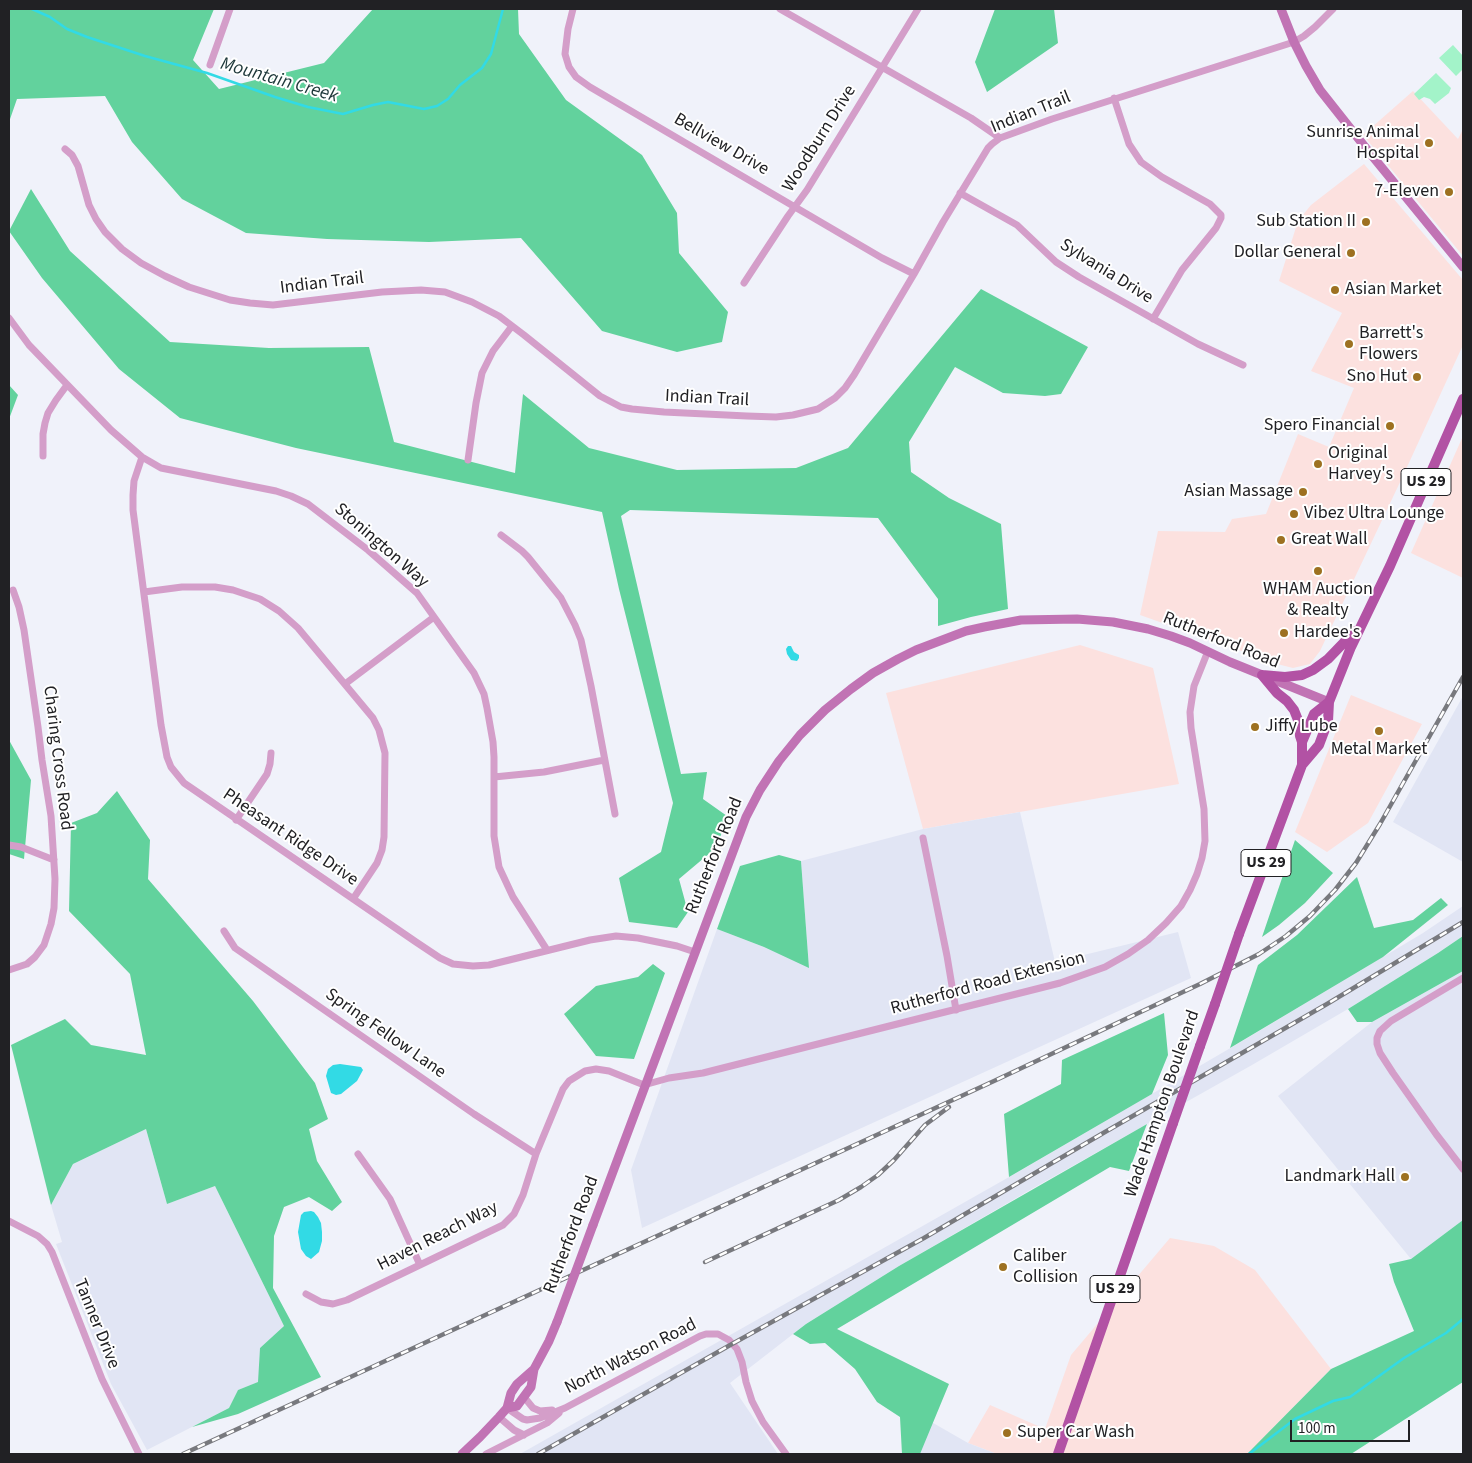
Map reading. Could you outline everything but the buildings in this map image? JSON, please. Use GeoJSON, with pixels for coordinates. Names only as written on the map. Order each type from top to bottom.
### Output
{"type":"FeatureCollection","features":[{"type":"Feature","properties":{"kind":"main road","name":"Wade Hampton Boulevard"},"geometry":{"type":"LineString","coordinates":[[1058,1454],[1239,934],[1302,765],[1318,745],[1328,721],[1329,702],[1362,622],[1390,566],[1463,399]]}},
{"type":"Feature","properties":{"kind":"main road"},"geometry":{"type":"LineString","coordinates":[[1262,675],[1285,677],[1302,675],[1313,670],[1328,660],[1362,622]]}},
{"type":"Feature","properties":{"kind":"main road"},"geometry":{"type":"LineString","coordinates":[[1262,675],[1294,710],[1302,742]]}},
{"type":"Feature","properties":{"kind":"main road","name":"Wade Hampton Boulevard"},"geometry":{"type":"LineString","coordinates":[[1302,765],[1302,742],[1314,714],[1329,702]]}},
{"type":"Feature","properties":{"kind":"street"},"geometry":{"type":"LineString","coordinates":[[210,65],[230,9]]}},
{"type":"Feature","properties":{"kind":"street","name":"Bellview Drive"},"geometry":{"type":"LineString","coordinates":[[573,9],[565,54],[568,67],[576,77],[882,258],[914,274]]}},
{"type":"Feature","properties":{"kind":"street"},"geometry":{"type":"LineString","coordinates":[[780,9],[970,118],[1000,138]]}},
{"type":"Feature","properties":{"kind":"street","name":"Woodburn Drive"},"geometry":{"type":"LineString","coordinates":[[744,283],[807,190],[918,9]]}},
{"type":"Feature","properties":{"kind":"street"},"geometry":{"type":"LineString","coordinates":[[1281,9],[1294,42],[1320,90],[1463,267]]}},
{"type":"Feature","properties":{"kind":"street","name":"Indian Trail"},"geometry":{"type":"LineString","coordinates":[[65,149],[72,155],[78,166],[89,205],[105,232],[141,263],[189,287],[230,300],[273,305],[382,292],[421,290],[453,294],[499,316],[610,403],[632,409],[664,412],[776,417],[818,409],[835,398],[845,388],[914,274],[960,193],[988,148],[1000,138],[1114,98],[1294,42],[1315,27],[1333,9]]}},
{"type":"Feature","properties":{"kind":"street"},"geometry":{"type":"LineString","coordinates":[[1114,98],[1130,144],[1141,162],[1162,177],[1210,204],[1221,215],[1216,228],[1182,270],[1153,319]]}},
{"type":"Feature","properties":{"kind":"street","name":"Sylvania Drive"},"geometry":{"type":"LineString","coordinates":[[960,193],[1017,226],[1056,262],[1079,277],[1198,344],[1243,365]]}},
{"type":"Feature","properties":{"kind":"street","name":"Stonington Way"},"geometry":{"type":"LineString","coordinates":[[9,318],[29,345],[67,385],[111,430],[142,457],[161,468],[276,491],[308,504],[340,528],[417,593],[474,673],[484,694],[493,742],[494,836],[499,867],[513,897],[547,950]]}},
{"type":"Feature","properties":{"kind":"street"},"geometry":{"type":"LineString","coordinates":[[468,460],[482,374],[493,351],[512,326]]}},
{"type":"Feature","properties":{"kind":"street"},"geometry":{"type":"LineString","coordinates":[[42,456],[45,423],[56,400],[67,385]]}},
{"type":"Feature","properties":{"kind":"street","name":"Pheasant Ridge Drive"},"geometry":{"type":"LineString","coordinates":[[142,457],[134,481],[133,510],[161,725],[167,757],[177,776],[184,783],[440,958],[454,964],[489,965],[590,940],[616,936],[657,942],[695,952]]}},
{"type":"Feature","properties":{"kind":"street"},"geometry":{"type":"LineString","coordinates":[[500,536],[518,547],[528,557],[561,598],[572,617],[581,640],[615,814]]}},
{"type":"Feature","properties":{"kind":"street"},"geometry":{"type":"LineString","coordinates":[[144,592],[182,587],[214,587],[260,598],[279,611],[298,628],[373,718],[379,730],[385,753],[386,767],[382,850],[377,863],[353,899]]}},
{"type":"Feature","properties":{"kind":"street","name":"Charing Cross Road"},"geometry":{"type":"LineString","coordinates":[[9,970],[24,966],[39,953],[47,936],[55,894],[51,816],[24,630],[13,590]]}},
{"type":"Feature","properties":{"kind":"street"},"geometry":{"type":"LineString","coordinates":[[345,684],[434,617]]}},
{"type":"Feature","properties":{"kind":"street","name":"Rutherford Road"},"geometry":{"type":"LineString","coordinates":[[507,1408],[517,1406],[531,1387],[534,1369],[557,1322],[739,832],[753,804],[779,761],[800,735],[825,710],[880,669],[916,650],[966,631],[1012,622],[1055,618],[1095,620],[1148,629],[1190,643],[1329,702]]}},
{"type":"Feature","properties":{"kind":"street","name":"Rutherford Road Extension"},"geometry":{"type":"LineString","coordinates":[[644,1085],[669,1078],[706,1072],[1060,983],[1105,967],[1148,940],[1181,906],[1197,874],[1202,858],[1205,841],[1204,809],[1190,712],[1194,686],[1208,652]]}},
{"type":"Feature","properties":{"kind":"street"},"geometry":{"type":"LineString","coordinates":[[236,820],[267,774],[270,764],[270,753]]}},
{"type":"Feature","properties":{"kind":"street"},"geometry":{"type":"LineString","coordinates":[[494,777],[544,772],[604,760]]}},
{"type":"Feature","properties":{"kind":"street"},"geometry":{"type":"LineString","coordinates":[[923,838],[956,1010]]}},
{"type":"Feature","properties":{"kind":"street"},"geometry":{"type":"LineString","coordinates":[[9,845],[21,847],[54,860]]}},
{"type":"Feature","properties":{"kind":"street","name":"Spring Fellow Lane"},"geometry":{"type":"LineString","coordinates":[[224,931],[235,948],[474,1114],[536,1154]]}},
{"type":"Feature","properties":{"kind":"street"},"geometry":{"type":"LineString","coordinates":[[1463,978],[1391,1021],[1380,1031],[1377,1044],[1392,1073],[1463,1169]]}},
{"type":"Feature","properties":{"kind":"street","name":"Haven Reach Way"},"geometry":{"type":"LineString","coordinates":[[306,1294],[320,1302],[333,1304],[347,1300],[503,1225],[514,1214],[520,1201],[536,1154],[563,1089],[569,1081],[585,1071],[596,1069],[609,1071],[644,1085]]}},
{"type":"Feature","properties":{"kind":"street"},"geometry":{"type":"LineString","coordinates":[[358,1154],[390,1198],[420,1265]]}},
{"type":"Feature","properties":{"kind":"street","name":"Tanner Drive"},"geometry":{"type":"LineString","coordinates":[[9,1221],[38,1236],[47,1244],[52,1252],[102,1379],[140,1454]]}},
{"type":"Feature","properties":{"kind":"street","name":"North Watson Road"},"geometry":{"type":"LineString","coordinates":[[507,1408],[523,1419],[540,1418],[565,1408],[700,1336],[718,1334],[737,1349],[752,1401],[763,1422],[786,1454]]}},
{"type":"Feature","properties":{"kind":"street","name":"Rutherford Road"},"geometry":{"type":"LineString","coordinates":[[462,1454],[507,1408],[511,1393],[517,1384],[534,1369]]}},
{"type":"Feature","properties":{"kind":"street","name":"North Watson Road"},"geometry":{"type":"LineString","coordinates":[[524,1397],[533,1408],[540,1411],[565,1408]]}},
{"type":"Feature","properties":{"kind":"street","name":"North Watson Road"},"geometry":{"type":"LineString","coordinates":[[486,1454],[547,1423],[565,1408]]}},
{"type":"Feature","properties":{"kind":"street"},"geometry":{"type":"LineString","coordinates":[[499,1417],[514,1430],[524,1435]]}},
{"type":"Feature","properties":{"kind":"shaded area"},"geometry":{"type":"Polygon","coordinates":[[[1413,91],[1458,139],[1463,129],[1463,256],[1363,135],[1413,91]]]}},
{"type":"Feature","properties":{"kind":"shaded area"},"geometry":{"type":"Polygon","coordinates":[[[1364,164],[1463,280],[1463,345],[1320,651],[1310,664],[1293,668],[1140,615],[1158,531],[1225,532],[1232,519],[1266,514],[1298,434],[1329,447],[1354,388],[1311,371],[1342,313],[1279,281],[1298,221],[1311,205],[1364,164]]]}},
{"type":"Feature","properties":{"kind":"shaded area"},"geometry":{"type":"Polygon","coordinates":[[[1463,436],[1463,578],[1411,553],[1463,436]]]}},
{"type":"Feature","properties":{"kind":"shaded area"},"geometry":{"type":"Polygon","coordinates":[[[1080,645],[1153,668],[1179,784],[923,829],[886,693],[1080,645]]]}},
{"type":"Feature","properties":{"kind":"shaded area"},"geometry":{"type":"Polygon","coordinates":[[[1351,695],[1422,724],[1368,823],[1327,852],[1295,832],[1351,695]]]}},
{"type":"Feature","properties":{"kind":"shaded area"},"geometry":{"type":"Polygon","coordinates":[[[1463,696],[1463,862],[1393,822],[1463,696]]]}},
{"type":"Feature","properties":{"kind":"shaded area"},"geometry":{"type":"Polygon","coordinates":[[[1020,812],[1055,962],[1178,932],[1191,978],[642,1228],[631,1170],[717,929],[809,967],[801,861],[923,829],[1020,812]]]}},
{"type":"Feature","properties":{"kind":"shaded area"},"geometry":{"type":"Polygon","coordinates":[[[1463,906],[1463,936],[1438,953],[1348,1009],[1252,1065],[899,1266],[806,1324],[730,1383],[778,1454],[520,1454],[1025,1168],[1423,933],[1463,906]]]}},
{"type":"Feature","properties":{"kind":"shaded area"},"geometry":{"type":"Polygon","coordinates":[[[1463,971],[1463,1220],[1411,1259],[1278,1096],[1372,1022],[1463,971]]]}},
{"type":"Feature","properties":{"kind":"shaded area"},"geometry":{"type":"Polygon","coordinates":[[[146,1129],[167,1204],[215,1186],[284,1326],[260,1348],[259,1382],[238,1390],[229,1408],[147,1450],[111,1384],[56,1244],[62,1242],[51,1205],[73,1164],[146,1129]]]}},
{"type":"Feature","properties":{"kind":"shaded area"},"geometry":{"type":"Polygon","coordinates":[[[1170,1238],[1214,1246],[1255,1270],[1331,1369],[1247,1454],[997,1454],[968,1443],[990,1405],[1045,1429],[1071,1355],[1170,1238]]]}},
{"type":"Feature","properties":{"kind":"shaded area"},"geometry":{"type":"Polygon","coordinates":[[[921,1416],[968,1443],[997,1454],[904,1454],[921,1416]]]}},
{"type":"Feature","properties":{"kind":"green space"},"geometry":{"type":"Polygon","coordinates":[[[9,9],[214,9],[193,60],[219,89],[324,63],[373,9],[518,9],[519,34],[566,100],[642,155],[677,213],[679,253],[728,312],[722,342],[677,352],[602,331],[521,238],[429,242],[327,239],[246,233],[182,199],[132,142],[105,96],[17,99],[9,122],[9,9]]]}},
{"type":"Feature","properties":{"kind":"green space"},"geometry":{"type":"Polygon","coordinates":[[[995,9],[1054,9],[1058,43],[987,92],[975,62],[995,9]]]}},
{"type":"Feature","properties":{"kind":"green space"},"geometry":{"type":"Polygon","coordinates":[[[1453,45],[1463,56],[1463,69],[1456,76],[1439,58],[1453,45]]]}},
{"type":"Feature","properties":{"kind":"green space"},"geometry":{"type":"Polygon","coordinates":[[[1436,73],[1451,88],[1449,93],[1435,104],[1430,99],[1424,97],[1419,100],[1414,94],[1436,73]]]}},
{"type":"Feature","properties":{"kind":"green space"},"geometry":{"type":"Polygon","coordinates":[[[31,189],[70,251],[170,342],[269,348],[369,347],[394,442],[515,473],[523,394],[589,448],[677,470],[796,468],[848,448],[981,289],[1088,347],[1061,394],[1045,396],[1003,393],[955,367],[909,442],[911,472],[949,498],[1001,524],[1008,609],[938,626],[938,599],[878,518],[630,510],[621,516],[681,774],[707,772],[703,799],[727,816],[717,847],[679,879],[688,912],[677,928],[629,922],[619,878],[661,852],[673,803],[619,589],[602,512],[296,448],[180,418],[119,369],[42,278],[9,231],[31,189]]]}},
{"type":"Feature","properties":{"kind":"green space"},"geometry":{"type":"Polygon","coordinates":[[[9,385],[18,395],[9,419],[9,385]]]}},
{"type":"Feature","properties":{"kind":"green space"},"geometry":{"type":"Polygon","coordinates":[[[9,740],[31,780],[24,859],[9,854],[9,740]]]}},
{"type":"Feature","properties":{"kind":"green space"},"geometry":{"type":"Polygon","coordinates":[[[117,791],[150,840],[148,879],[253,1001],[315,1083],[328,1119],[309,1129],[317,1161],[342,1202],[332,1211],[309,1197],[284,1207],[274,1236],[273,1288],[321,1377],[238,1414],[192,1427],[229,1408],[238,1390],[258,1382],[260,1348],[284,1326],[215,1186],[167,1204],[146,1129],[73,1164],[51,1205],[11,1045],[65,1019],[91,1045],[146,1055],[130,974],[69,911],[71,823],[97,813],[117,791]]]}},
{"type":"Feature","properties":{"kind":"green space"},"geometry":{"type":"Polygon","coordinates":[[[1295,840],[1333,873],[1305,903],[1262,937],[1295,840]]]}},
{"type":"Feature","properties":{"kind":"green space"},"geometry":{"type":"Polygon","coordinates":[[[779,855],[801,861],[809,968],[764,947],[717,929],[740,866],[779,855]]]}},
{"type":"Feature","properties":{"kind":"green space"},"geometry":{"type":"Polygon","coordinates":[[[1357,877],[1374,928],[1413,920],[1441,898],[1448,905],[1383,957],[1230,1048],[1258,965],[1297,935],[1357,877]]]}},
{"type":"Feature","properties":{"kind":"green space"},"geometry":{"type":"Polygon","coordinates":[[[1463,936],[1463,971],[1372,1022],[1357,1022],[1348,1009],[1463,936]]]}},
{"type":"Feature","properties":{"kind":"green space"},"geometry":{"type":"Polygon","coordinates":[[[653,964],[665,973],[634,1059],[596,1056],[564,1014],[596,986],[638,977],[653,964]]]}},
{"type":"Feature","properties":{"kind":"green space"},"geometry":{"type":"Polygon","coordinates":[[[1164,1013],[1168,1055],[1152,1094],[1009,1177],[1004,1114],[1061,1084],[1062,1060],[1164,1013]]]}},
{"type":"Feature","properties":{"kind":"green space"},"geometry":{"type":"Polygon","coordinates":[[[1147,1124],[1129,1171],[1110,1167],[837,1329],[949,1384],[920,1454],[902,1454],[900,1417],[877,1402],[855,1369],[825,1343],[810,1344],[793,1334],[899,1266],[1147,1124]]]}},
{"type":"Feature","properties":{"kind":"green space"},"geometry":{"type":"Polygon","coordinates":[[[1463,1220],[1463,1382],[1351,1454],[1247,1454],[1331,1369],[1414,1331],[1394,1282],[1389,1264],[1411,1259],[1463,1220]]]}},
{"type":"Feature","properties":{"kind":"water"},"geometry":{"type":"Polygon","coordinates":[[[788,646],[791,646],[794,652],[799,655],[797,661],[791,660],[787,654],[786,649],[788,646]]]}},
{"type":"Feature","properties":{"kind":"water"},"geometry":{"type":"Polygon","coordinates":[[[333,1065],[361,1067],[363,1070],[357,1081],[341,1094],[336,1095],[331,1093],[326,1076],[328,1069],[333,1065]]]}},
{"type":"Feature","properties":{"kind":"water"},"geometry":{"type":"Polygon","coordinates":[[[304,1212],[314,1212],[321,1223],[322,1241],[319,1252],[311,1259],[301,1249],[298,1232],[301,1215],[304,1212]]]}},
{"type":"Feature","properties":{"kind":"waterway","name":"Mountain Creek"},"geometry":{"type":"LineString","coordinates":[[32,9],[50,17],[67,29],[87,37],[145,56],[207,73],[308,107],[343,114],[388,102],[424,109],[437,106],[448,99],[460,85],[482,68],[491,54],[503,9]]}},
{"type":"Feature","properties":{"kind":"waterway"},"geometry":{"type":"LineString","coordinates":[[1249,1454],[1295,1419],[1333,1401],[1350,1397],[1404,1358],[1446,1333],[1463,1319]]}},
{"type":"Feature","properties":{"kind":"railway"},"geometry":{"type":"LineString","coordinates":[[183,1454],[994,1081],[1200,984],[1259,954],[1286,936],[1310,916],[1335,890],[1356,863],[1463,677]]}},
{"type":"Feature","properties":{"kind":"railway"},"geometry":{"type":"LineString","coordinates":[[538,1454],[924,1238],[1327,1004],[1463,922]]}},
{"type":"Feature","properties":{"kind":"railway"},"geometry":{"type":"LineString","coordinates":[[705,1262],[839,1200],[861,1187],[894,1160],[925,1125],[949,1107]]}},
{"type":"Feature","properties":{"kind":"place","name":"Sunrise Animal Hospital"},"geometry":{"type":"Point","coordinates":[1429,143]}},
{"type":"Feature","properties":{"kind":"place","name":"7-Eleven"},"geometry":{"type":"Point","coordinates":[1449,192]}},
{"type":"Feature","properties":{"kind":"place","name":"Sub Station II"},"geometry":{"type":"Point","coordinates":[1366,222]}},
{"type":"Feature","properties":{"kind":"place","name":"Dollar General"},"geometry":{"type":"Point","coordinates":[1351,253]}},
{"type":"Feature","properties":{"kind":"place","name":"Asian Market"},"geometry":{"type":"Point","coordinates":[1335,290]}},
{"type":"Feature","properties":{"kind":"place","name":"Barrett's Flowers"},"geometry":{"type":"Point","coordinates":[1349,344]}},
{"type":"Feature","properties":{"kind":"place","name":"Sno Hut"},"geometry":{"type":"Point","coordinates":[1417,377]}},
{"type":"Feature","properties":{"kind":"place","name":"Spero Financial"},"geometry":{"type":"Point","coordinates":[1390,426]}},
{"type":"Feature","properties":{"kind":"place","name":"Original Harvey's"},"geometry":{"type":"Point","coordinates":[1318,464]}},
{"type":"Feature","properties":{"kind":"place","name":"Asian Massage"},"geometry":{"type":"Point","coordinates":[1303,492]}},
{"type":"Feature","properties":{"kind":"place","name":"Vibez Ultra Lounge"},"geometry":{"type":"Point","coordinates":[1294,514]}},
{"type":"Feature","properties":{"kind":"place","name":"Great Wall"},"geometry":{"type":"Point","coordinates":[1281,540]}},
{"type":"Feature","properties":{"kind":"place","name":"WHAM Auction & Realty"},"geometry":{"type":"Point","coordinates":[1318,571]}},
{"type":"Feature","properties":{"kind":"place","name":"Hardee's"},"geometry":{"type":"Point","coordinates":[1284,633]}},
{"type":"Feature","properties":{"kind":"place","name":"Jiffy Lube"},"geometry":{"type":"Point","coordinates":[1255,727]}},
{"type":"Feature","properties":{"kind":"place","name":"Metal Market"},"geometry":{"type":"Point","coordinates":[1379,731]}},
{"type":"Feature","properties":{"kind":"place","name":"Landmark Hall"},"geometry":{"type":"Point","coordinates":[1405,1177]}},
{"type":"Feature","properties":{"kind":"place","name":"Caliber Collision"},"geometry":{"type":"Point","coordinates":[1003,1267]}},
{"type":"Feature","properties":{"kind":"place","name":"Super Car Wash"},"geometry":{"type":"Point","coordinates":[1007,1433]}}]}
